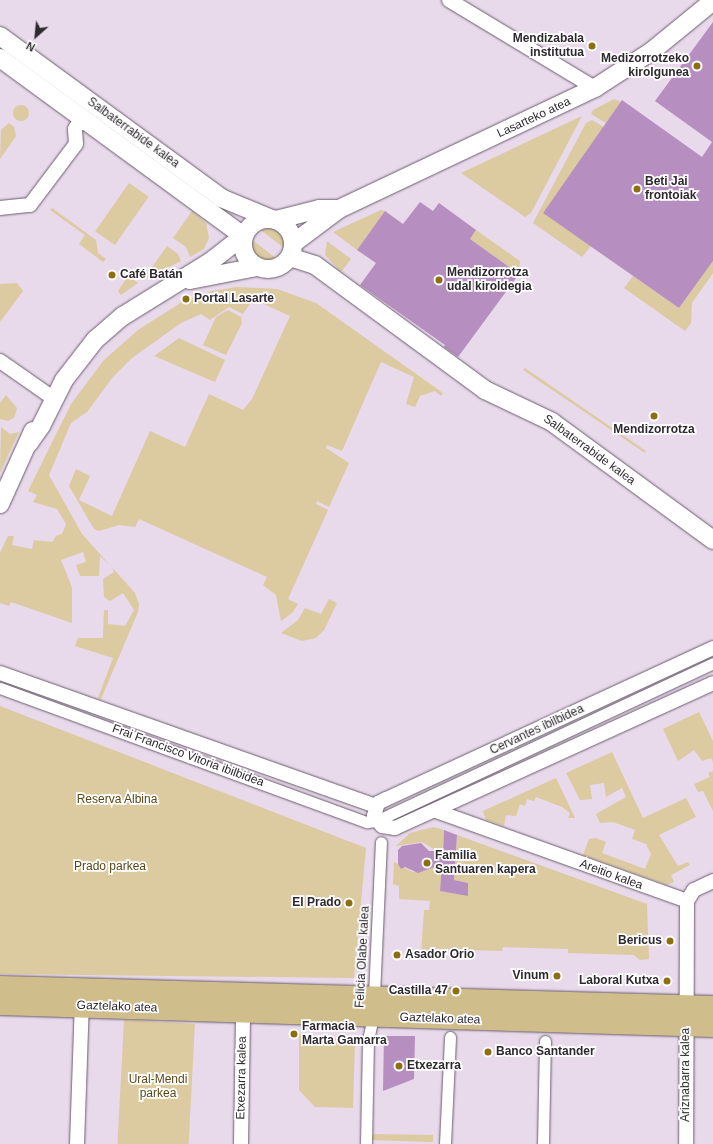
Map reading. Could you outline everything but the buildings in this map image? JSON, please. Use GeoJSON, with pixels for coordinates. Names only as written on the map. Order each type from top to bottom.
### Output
{"type":"FeatureCollection","features":[{"type":"Feature","properties":{"kind":"main road","name":"Gaztelako atea"},"geometry":{"type":"LineString","coordinates":[[0,987],[97,990],[373,1007],[687,1016],[713,1026]]}},
{"type":"Feature","properties":{"kind":"main road","name":"Gaztelako atea"},"geometry":{"type":"LineString","coordinates":[[0,1004],[243,1012],[373,1007]]}},
{"type":"Feature","properties":{"kind":"main road","name":"Gaztelako atea"},"geometry":{"type":"LineString","coordinates":[[687,1016],[713,1007]]}},
{"type":"Feature","properties":{"kind":"street"},"geometry":{"type":"LineString","coordinates":[[449,0],[595,88]]}},
{"type":"Feature","properties":{"kind":"street","name":"Lasarteko atea"},"geometry":{"type":"LineString","coordinates":[[293,248],[339,209],[595,88],[652,51],[713,1]]}},
{"type":"Feature","properties":{"kind":"street","name":"Salbaterrabide kalea"},"geometry":{"type":"LineString","coordinates":[[0,36],[221,198],[274,220]]}},
{"type":"Feature","properties":{"kind":"street","name":"Salbaterrabide kalea"},"geometry":{"type":"LineString","coordinates":[[0,58],[242,237]]}},
{"type":"Feature","properties":{"kind":"street"},"geometry":{"type":"LineString","coordinates":[[0,208],[30,206],[76,144],[75,129],[82,118]]}},
{"type":"Feature","properties":{"kind":"street","name":"Lasarteko atea"},"geometry":{"type":"LineString","coordinates":[[274,220],[319,209],[339,209]]}},
{"type":"Feature","properties":{"kind":"street"},"geometry":{"type":"LineString","coordinates":[[0,504],[29,443],[41,426],[49,395],[96,340],[128,312],[178,282],[242,237],[255,223],[274,220],[293,248],[272,268],[257,267],[178,282]]}},
{"type":"Feature","properties":{"kind":"street"},"geometry":{"type":"LineString","coordinates":[[242,237],[246,257],[257,267]]}},
{"type":"Feature","properties":{"kind":"street","name":"Salbaterrabide kalea"},"geometry":{"type":"LineString","coordinates":[[293,248],[460,370],[485,390],[552,422],[713,540]]}},
{"type":"Feature","properties":{"kind":"street"},"geometry":{"type":"LineString","coordinates":[[0,361],[49,395]]}},
{"type":"Feature","properties":{"kind":"street","name":"Salbaterrabide kalea"},"geometry":{"type":"LineString","coordinates":[[460,370],[545,405],[713,526]]}},
{"type":"Feature","properties":{"kind":"street","name":"Cervantes ibilbidea"},"geometry":{"type":"LineString","coordinates":[[713,648],[378,804],[374,816],[376,821],[713,663]]}},
{"type":"Feature","properties":{"kind":"street","name":"Frai Francisco Vitoria ibilbidea"},"geometry":{"type":"LineString","coordinates":[[0,673],[369,804]]}},
{"type":"Feature","properties":{"kind":"street"},"geometry":{"type":"LineString","coordinates":[[376,821],[382,826],[395,828],[436,811],[713,682]]}},
{"type":"Feature","properties":{"kind":"street","name":"Frai Francisco Vitoria ibilbidea"},"geometry":{"type":"LineString","coordinates":[[0,688],[367,822],[376,821]]}},
{"type":"Feature","properties":{"kind":"street","name":"Areitio kalea"},"geometry":{"type":"LineString","coordinates":[[436,811],[687,902]]}},
{"type":"Feature","properties":{"kind":"street","name":"Felicia Olabe kalea"},"geometry":{"type":"LineString","coordinates":[[366,1144],[368,1040],[373,1007],[381,842]]}},
{"type":"Feature","properties":{"kind":"street"},"geometry":{"type":"LineString","coordinates":[[687,1016],[687,902],[694,890],[713,881]]}},
{"type":"Feature","properties":{"kind":"street"},"geometry":{"type":"LineString","coordinates":[[77,1144],[83,995],[97,990]]}},
{"type":"Feature","properties":{"kind":"street","name":"Etxezarra kalea"},"geometry":{"type":"LineString","coordinates":[[241,1144],[243,1012]]}},
{"type":"Feature","properties":{"kind":"street","name":"Ariznabarra kalea"},"geometry":{"type":"LineString","coordinates":[[686,1144],[687,1016]]}},
{"type":"Feature","properties":{"kind":"street"},"geometry":{"type":"LineString","coordinates":[[445,1144],[450,1037]]}},
{"type":"Feature","properties":{"kind":"street"},"geometry":{"type":"LineString","coordinates":[[543,1144],[545,1041]]}},
{"type":"Feature","properties":{"kind":"green space"},"geometry":{"type":"Polygon","coordinates":[[[614,99],[621,102],[606,123],[591,114],[593,110],[614,99]]]}},
{"type":"Feature","properties":{"kind":"green space"},"geometry":{"type":"Polygon","coordinates":[[[21,105],[28,110],[29,113],[24,120],[21,121],[14,116],[13,113],[18,106],[21,105]]]}},
{"type":"Feature","properties":{"kind":"green space"},"geometry":{"type":"Polygon","coordinates":[[[582,116],[531,213],[525,217],[461,173],[582,116]]]}},
{"type":"Feature","properties":{"kind":"green space"},"geometry":{"type":"Polygon","coordinates":[[[592,120],[604,127],[543,213],[591,246],[582,257],[533,223],[586,123],[592,120]]]}},
{"type":"Feature","properties":{"kind":"green space"},"geometry":{"type":"Polygon","coordinates":[[[9,123],[14,127],[16,136],[0,159],[1,130],[9,123]]]}},
{"type":"Feature","properties":{"kind":"green space"},"geometry":{"type":"Polygon","coordinates":[[[129,183],[149,197],[115,245],[95,231],[129,183]]]}},
{"type":"Feature","properties":{"kind":"green space"},"geometry":{"type":"Polygon","coordinates":[[[52,208],[96,240],[98,253],[106,259],[103,262],[79,244],[85,235],[50,210],[52,208]]]}},
{"type":"Feature","properties":{"kind":"green space"},"geometry":{"type":"Polygon","coordinates":[[[381,210],[385,211],[357,250],[333,232],[381,210]]]}},
{"type":"Feature","properties":{"kind":"green space"},"geometry":{"type":"Polygon","coordinates":[[[192,211],[206,223],[209,238],[204,249],[190,257],[186,247],[173,238],[192,211]]]}},
{"type":"Feature","properties":{"kind":"green space"},"geometry":{"type":"Polygon","coordinates":[[[265,224],[283,231],[288,242],[287,250],[258,228],[265,224]]]}},
{"type":"Feature","properties":{"kind":"green space"},"geometry":{"type":"Polygon","coordinates":[[[476,230],[520,261],[519,274],[470,239],[476,230]]]}},
{"type":"Feature","properties":{"kind":"green space"},"geometry":{"type":"Polygon","coordinates":[[[250,238],[278,260],[278,263],[263,266],[254,262],[246,249],[250,238]]]}},
{"type":"Feature","properties":{"kind":"green space"},"geometry":{"type":"Polygon","coordinates":[[[327,241],[351,259],[341,272],[325,255],[327,241]]]}},
{"type":"Feature","properties":{"kind":"green space"},"geometry":{"type":"Polygon","coordinates":[[[167,246],[178,254],[181,261],[143,280],[167,246]]]}},
{"type":"Feature","properties":{"kind":"green space"},"geometry":{"type":"Polygon","coordinates":[[[713,261],[713,273],[692,303],[691,323],[685,331],[624,288],[633,276],[679,308],[713,261]]]}},
{"type":"Feature","properties":{"kind":"green space"},"geometry":{"type":"Polygon","coordinates":[[[128,276],[138,283],[121,295],[118,291],[128,276]]]}},
{"type":"Feature","properties":{"kind":"green space"},"geometry":{"type":"Polygon","coordinates":[[[17,283],[23,291],[0,322],[0,284],[17,283]]]}},
{"type":"Feature","properties":{"kind":"green space"},"geometry":{"type":"Polygon","coordinates":[[[237,287],[277,289],[316,303],[443,393],[441,396],[435,391],[420,396],[415,407],[406,404],[414,377],[381,362],[342,451],[327,445],[326,448],[349,463],[329,507],[317,501],[316,504],[328,510],[288,599],[298,604],[292,613],[281,621],[276,595],[263,585],[267,577],[139,519],[135,527],[119,525],[99,531],[94,529],[69,486],[76,469],[90,476],[79,500],[112,516],[150,431],[185,447],[209,394],[243,410],[252,399],[290,316],[253,299],[243,314],[229,307],[210,320],[201,314],[181,323],[132,358],[113,377],[87,412],[71,423],[49,475],[82,534],[110,565],[100,556],[99,576],[80,576],[76,565],[86,562],[83,552],[61,560],[72,587],[72,623],[11,602],[9,606],[0,603],[0,553],[8,536],[14,536],[12,545],[32,549],[34,540],[52,542],[56,536],[62,534],[66,524],[57,509],[33,502],[37,495],[28,491],[71,404],[104,360],[138,330],[182,302],[212,291],[237,287]]]}},
{"type":"Feature","properties":{"kind":"green space"},"geometry":{"type":"Polygon","coordinates":[[[228,310],[241,317],[242,323],[226,355],[203,345],[216,317],[228,310]]]}},
{"type":"Feature","properties":{"kind":"green space"},"geometry":{"type":"Polygon","coordinates":[[[179,338],[225,360],[215,382],[154,356],[179,338]]]}},
{"type":"Feature","properties":{"kind":"green space"},"geometry":{"type":"Polygon","coordinates":[[[525,368],[646,451],[645,453],[523,370],[525,368]]]}},
{"type":"Feature","properties":{"kind":"green space"},"geometry":{"type":"Polygon","coordinates":[[[6,395],[17,408],[14,418],[8,421],[0,419],[0,403],[6,395]]]}},
{"type":"Feature","properties":{"kind":"green space"},"geometry":{"type":"Polygon","coordinates":[[[1,427],[10,434],[19,432],[0,473],[1,427]]]}},
{"type":"Feature","properties":{"kind":"green space"},"geometry":{"type":"Polygon","coordinates":[[[112,568],[135,593],[139,604],[138,612],[101,699],[98,698],[113,658],[75,646],[78,638],[103,638],[104,610],[108,610],[108,624],[125,626],[134,610],[123,593],[110,601],[104,597],[103,579],[114,572],[112,568]]]}},
{"type":"Feature","properties":{"kind":"green space"},"geometry":{"type":"Polygon","coordinates":[[[329,599],[337,603],[324,630],[316,638],[302,641],[281,633],[298,620],[305,608],[321,614],[329,599]]]}},
{"type":"Feature","properties":{"kind":"green space","name":"Prado parkea"},"geometry":{"type":"Polygon","coordinates":[[[0,706],[366,848],[354,978],[0,974],[0,706]]]}},
{"type":"Feature","properties":{"kind":"green space"},"geometry":{"type":"Polygon","coordinates":[[[699,712],[713,741],[713,762],[711,758],[702,761],[694,750],[678,761],[663,729],[699,712]]]}},
{"type":"Feature","properties":{"kind":"green space"},"geometry":{"type":"Polygon","coordinates":[[[612,752],[643,818],[686,798],[696,817],[659,835],[678,866],[688,862],[690,865],[671,875],[674,882],[667,885],[583,855],[589,839],[596,838],[606,842],[602,853],[645,869],[651,854],[646,844],[632,839],[635,830],[613,822],[600,823],[596,814],[626,797],[622,788],[606,797],[604,783],[590,785],[592,799],[580,800],[566,773],[612,752]]]}},
{"type":"Feature","properties":{"kind":"green space"},"geometry":{"type":"Polygon","coordinates":[[[713,771],[713,811],[703,791],[698,792],[694,784],[710,777],[708,773],[713,771]]]}},
{"type":"Feature","properties":{"kind":"green space"},"geometry":{"type":"Polygon","coordinates":[[[556,778],[575,818],[568,818],[570,813],[562,807],[536,797],[534,801],[527,799],[525,806],[520,804],[516,816],[506,815],[504,826],[486,820],[483,811],[556,778]]]}},
{"type":"Feature","properties":{"kind":"green space"},"geometry":{"type":"Polygon","coordinates":[[[433,827],[444,830],[442,854],[422,842],[396,846],[410,833],[433,827]]]}},
{"type":"Feature","properties":{"kind":"green space"},"geometry":{"type":"Polygon","coordinates":[[[457,835],[647,904],[649,959],[640,960],[634,955],[568,953],[568,949],[503,947],[502,951],[436,949],[430,954],[421,953],[424,910],[429,910],[430,901],[399,899],[399,886],[393,884],[394,862],[413,872],[442,864],[440,891],[468,895],[468,883],[454,880],[457,835]]]}},
{"type":"Feature","properties":{"kind":"green space","name":"Ural-Mendi parkea"},"geometry":{"type":"Polygon","coordinates":[[[124,1020],[195,1024],[189,1144],[118,1144],[124,1020]]]}},
{"type":"Feature","properties":{"kind":"green space"},"geometry":{"type":"Polygon","coordinates":[[[299,1033],[355,1041],[353,1108],[315,1107],[299,1090],[299,1033]]]}},
{"type":"Feature","properties":{"kind":"green space"},"geometry":{"type":"Polygon","coordinates":[[[369,1134],[433,1135],[433,1142],[369,1140],[369,1134]]]}},
{"type":"Feature","properties":{"kind":"place","name":"Mendizabala institutua"},"geometry":{"type":"Point","coordinates":[592,46]}},
{"type":"Feature","properties":{"kind":"place","name":"Medizorrotzeko kirolgunea"},"geometry":{"type":"Point","coordinates":[697,66]}},
{"type":"Feature","properties":{"kind":"place","name":"Beti Jai frontoiak"},"geometry":{"type":"Point","coordinates":[637,189]}},
{"type":"Feature","properties":{"kind":"place","name":"Café Batán"},"geometry":{"type":"Point","coordinates":[112,275]}},
{"type":"Feature","properties":{"kind":"place","name":"Mendizorrotza udal kiroldegia"},"geometry":{"type":"Point","coordinates":[439,280]}},
{"type":"Feature","properties":{"kind":"place","name":"Portal Lasarte"},"geometry":{"type":"Point","coordinates":[186,299]}},
{"type":"Feature","properties":{"kind":"place","name":"Mendizorrotza"},"geometry":{"type":"Point","coordinates":[654,416]}},
{"type":"Feature","properties":{"kind":"place","name":"Familia Santuaren kapera"},"geometry":{"type":"Point","coordinates":[427,863]}},
{"type":"Feature","properties":{"kind":"place","name":"El Prado"},"geometry":{"type":"Point","coordinates":[349,903]}},
{"type":"Feature","properties":{"kind":"place","name":"Bericus"},"geometry":{"type":"Point","coordinates":[670,941]}},
{"type":"Feature","properties":{"kind":"place","name":"Asador Orio"},"geometry":{"type":"Point","coordinates":[397,955]}},
{"type":"Feature","properties":{"kind":"place","name":"Vinum"},"geometry":{"type":"Point","coordinates":[557,976]}},
{"type":"Feature","properties":{"kind":"place","name":"Laboral Kutxa"},"geometry":{"type":"Point","coordinates":[667,981]}},
{"type":"Feature","properties":{"kind":"place","name":"Castilla 47"},"geometry":{"type":"Point","coordinates":[456,991]}},
{"type":"Feature","properties":{"kind":"place","name":"Farmacia Marta Gamarra"},"geometry":{"type":"Point","coordinates":[294,1034]}},
{"type":"Feature","properties":{"kind":"place","name":"Banco Santander"},"geometry":{"type":"Point","coordinates":[488,1052]}},
{"type":"Feature","properties":{"kind":"place","name":"Etxezarra"},"geometry":{"type":"Point","coordinates":[399,1066]}},
{"type":"Feature","properties":{"kind":"park label","name":"Reserva Albina"},"geometry":{"type":"Point","coordinates":[117,800]}}]}
